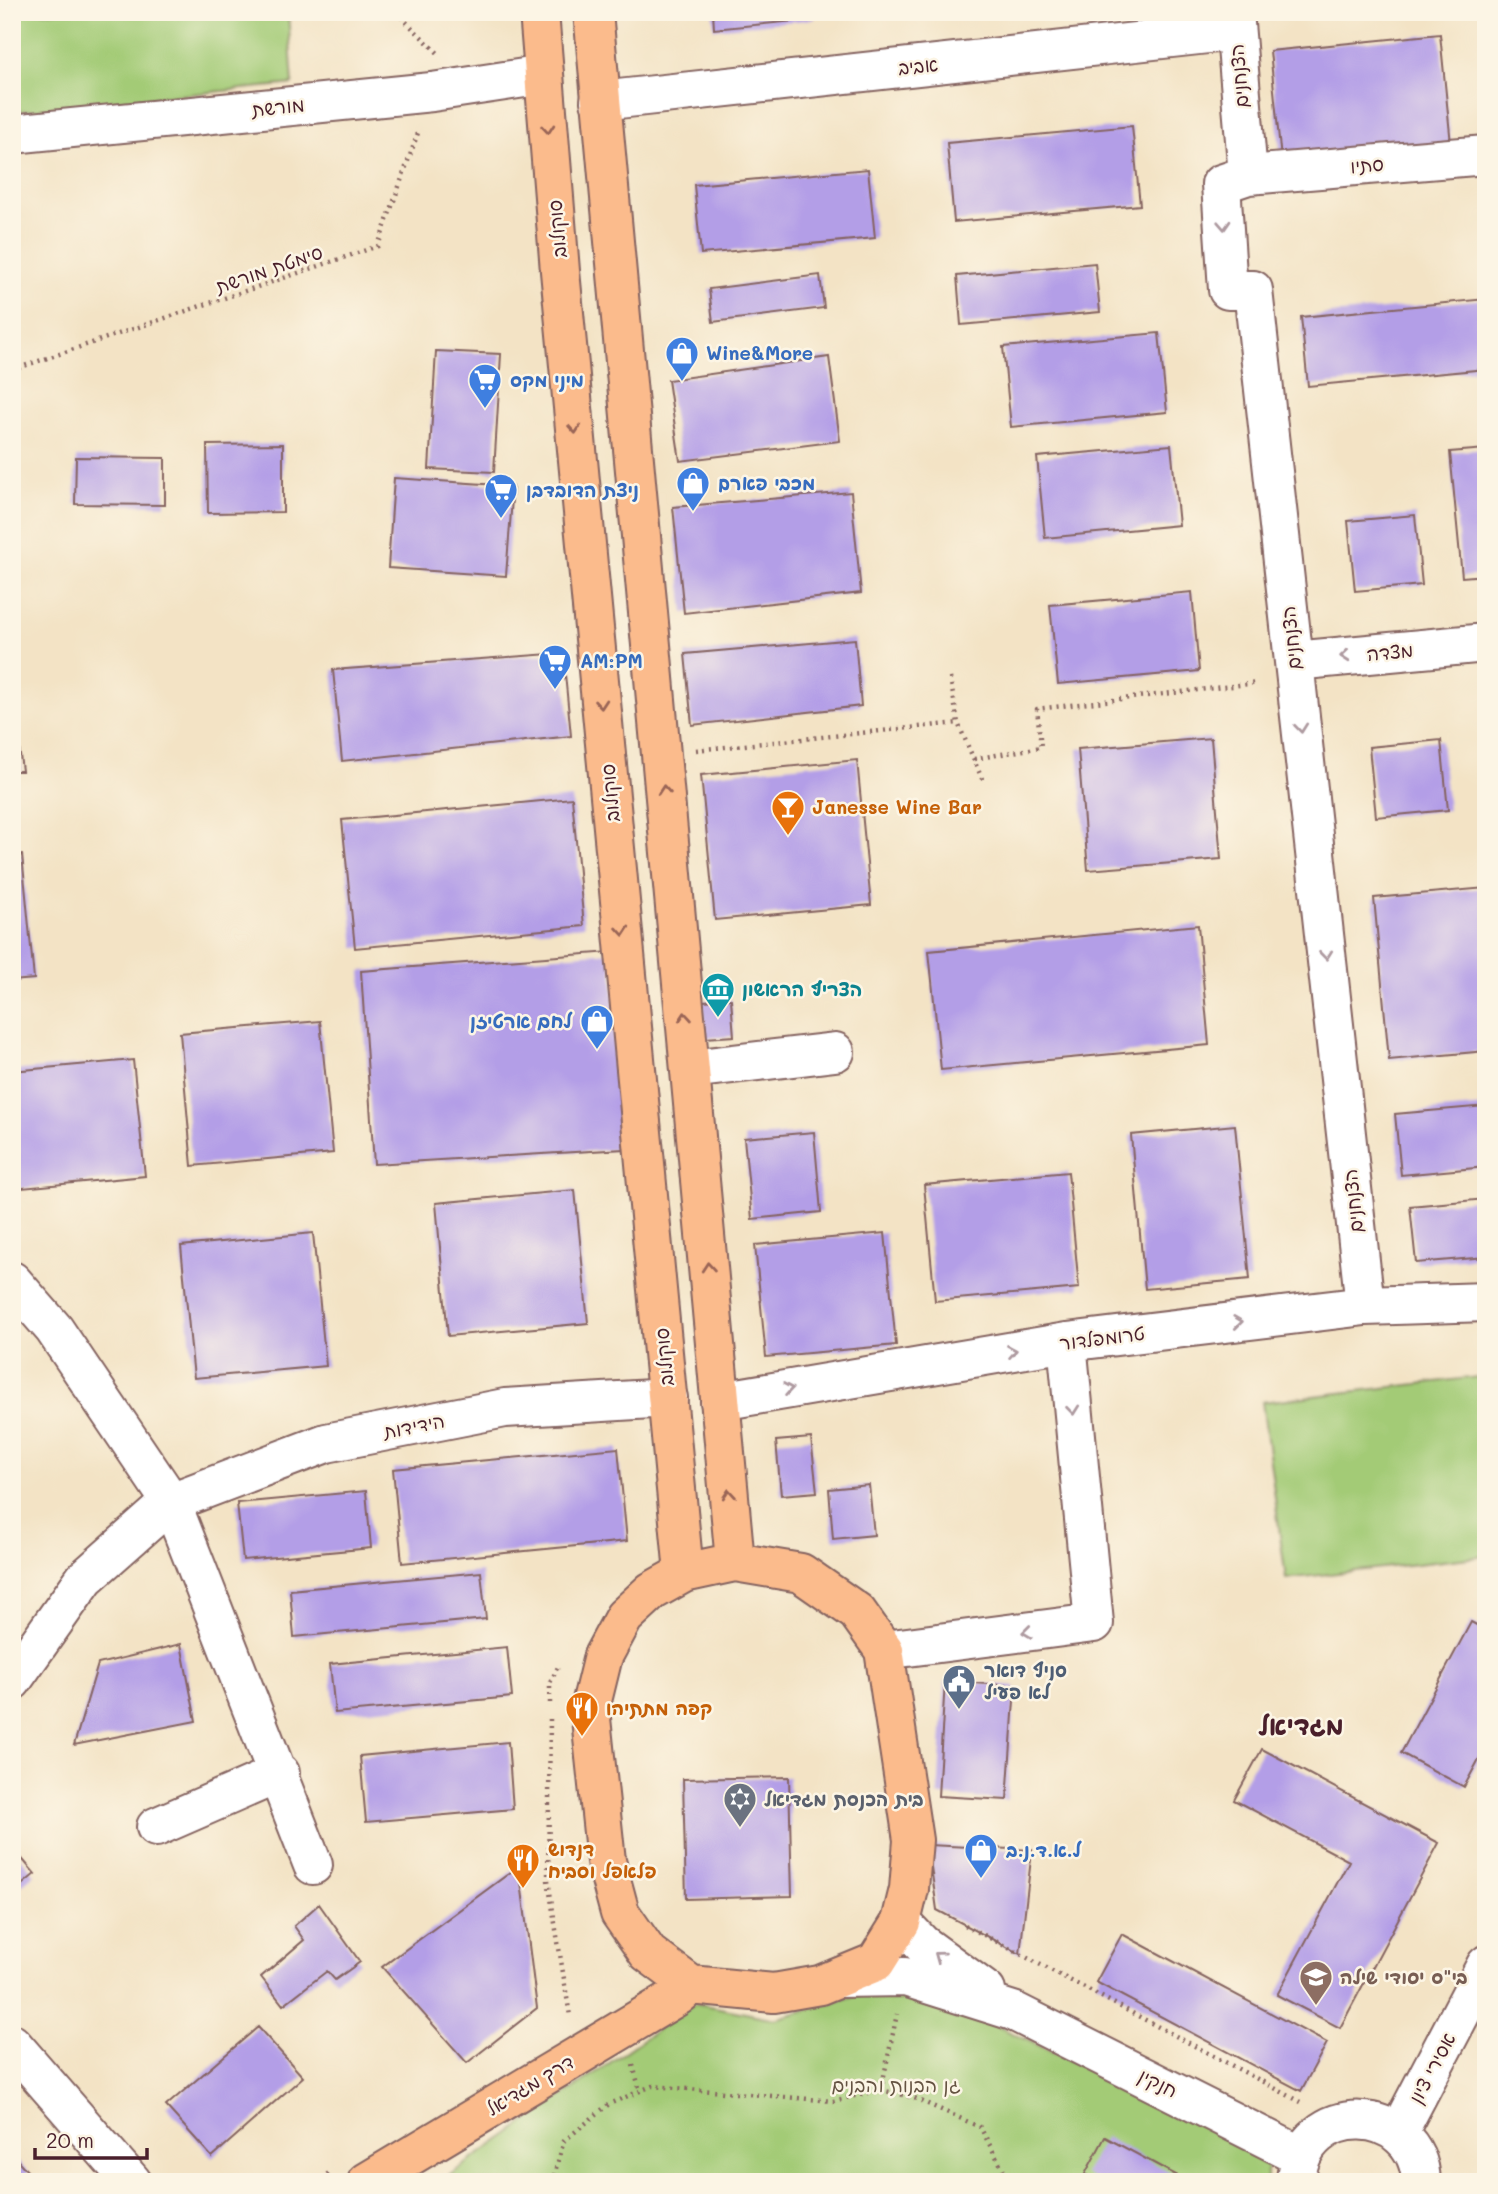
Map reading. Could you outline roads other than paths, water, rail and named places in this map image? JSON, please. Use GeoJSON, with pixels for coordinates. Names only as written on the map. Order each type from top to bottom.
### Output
{"type":"FeatureCollection","features":[{"type":"Feature","properties":{"kind":"main road","name":"סוקולוב"},"geometry":{"type":"LineString","coordinates":[[539,12],[684,1573]]}},
{"type":"Feature","properties":{"kind":"main road"},"geometry":{"type":"LineString","coordinates":[[593,12],[735,1562]]}},
{"type":"Feature","properties":{"kind":"main road"},"geometry":{"type":"LineString","coordinates":[[735,1562],[801,1573],[857,1612],[884,1650],[913,1840],[909,1889],[901,1922],[876,1962],[820,1985],[774,1993],[691,1985],[649,1953],[620,1913],[606,1861],[590,1709],[603,1656],[624,1617],[653,1591],[684,1573],[735,1562]]}},
{"type":"Feature","properties":{"kind":"main road","name":"דרך מגדיאל"},"geometry":{"type":"LineString","coordinates":[[353,2175],[678,1996],[691,1985]]}},
{"type":"Feature","properties":{"kind":"street","name":"אביב"},"geometry":{"type":"LineString","coordinates":[[600,101],[1234,22]]}},
{"type":"Feature","properties":{"kind":"street","name":"הצנחנים"},"geometry":{"type":"LineString","coordinates":[[1234,22],[1248,175],[1221,184],[1228,290],[1253,290],[1365,1306]]}},
{"type":"Feature","properties":{"kind":"street","name":"מורשת"},"geometry":{"type":"LineString","coordinates":[[12,134],[432,92],[544,75]]}},
{"type":"Feature","properties":{"kind":"street","name":"סתיו"},"geometry":{"type":"LineString","coordinates":[[1248,175],[1486,155]]}},
{"type":"Feature","properties":{"kind":"street","name":"מצדה"},"geometry":{"type":"LineString","coordinates":[[1295,670],[1486,643]]}},
{"type":"Feature","properties":{"kind":"street"},"geometry":{"type":"LineString","coordinates":[[690,1069],[835,1052]]}},
{"type":"Feature","properties":{"kind":"street"},"geometry":{"type":"LineString","coordinates":[[12,1281],[54,1329],[172,1502],[280,1773],[313,1865]]}},
{"type":"Feature","properties":{"kind":"street","name":"טרומפלדור"},"geometry":{"type":"LineString","coordinates":[[720,1401],[1067,1342],[1365,1306],[1486,1302]]}},
{"type":"Feature","properties":{"kind":"street"},"geometry":{"type":"LineString","coordinates":[[884,1650],[1094,1623],[1067,1342]]}},
{"type":"Feature","properties":{"kind":"street","name":"הידידות"},"geometry":{"type":"LineString","coordinates":[[12,1681],[85,1578],[172,1502],[326,1443],[505,1408],[667,1398]]}},
{"type":"Feature","properties":{"kind":"street"},"geometry":{"type":"LineString","coordinates":[[156,1827],[280,1773]]}},
{"type":"Feature","properties":{"kind":"street","name":"חנקין"},"geometry":{"type":"LineString","coordinates":[[901,1922],[922,1944],[1013,2011],[1299,2169]]}},
{"type":"Feature","properties":{"kind":"street","name":"אסירי ציון"},"geometry":{"type":"LineString","coordinates":[[1398,2133],[1486,1965]]}},
{"type":"Feature","properties":{"kind":"street","name":"חנקין"},"geometry":{"type":"LineString","coordinates":[[838,1978],[904,1979],[1013,2011]]}},
{"type":"Feature","properties":{"kind":"street"},"geometry":{"type":"LineString","coordinates":[[12,2044],[132,2182]]}},
{"type":"Feature","properties":{"kind":"street"},"geometry":{"type":"LineString","coordinates":[[1299,2169],[1313,2139],[1339,2123],[1360,2119],[1380,2123],[1398,2133],[1410,2146],[1418,2162],[1422,2182]]}},
{"type":"Feature","properties":{"kind":"place","name":"Wine&More"},"geometry":{"type":"Point","coordinates":[682,383]}},
{"type":"Feature","properties":{"kind":"place","name":"מיני מקס"},"geometry":{"type":"Point","coordinates":[485,410]}},
{"type":"Feature","properties":{"kind":"place","name":"מכבי פארם"},"geometry":{"type":"Point","coordinates":[693,513]}},
{"type":"Feature","properties":{"kind":"place","name":"ניצת הדובדבן"},"geometry":{"type":"Point","coordinates":[501,520]}},
{"type":"Feature","properties":{"kind":"place","name":"AM:PM"},"geometry":{"type":"Point","coordinates":[555,691]}},
{"type":"Feature","properties":{"kind":"place","name":"Janesse Wine Bar"},"geometry":{"type":"Point","coordinates":[788,837]}},
{"type":"Feature","properties":{"kind":"place","name":"הצריף הראשון"},"geometry":{"type":"Point","coordinates":[718,1019]}},
{"type":"Feature","properties":{"kind":"place","name":"לחם ארטיזן"},"geometry":{"type":"Point","coordinates":[597,1051]}},
{"type":"Feature","properties":{"kind":"place","name":"סניף דואר לא פעיל"},"geometry":{"type":"Point","coordinates":[959,1711]}},
{"type":"Feature","properties":{"kind":"place","name":"קפה מתתיהו"},"geometry":{"type":"Point","coordinates":[582,1738]}},
{"type":"Feature","properties":{"kind":"place","name":"בית הכנסת מגדיאל"},"geometry":{"type":"Point","coordinates":[740,1829]}},
{"type":"Feature","properties":{"kind":"place","name":"ל.א.ד.נ.ב"},"geometry":{"type":"Point","coordinates":[981,1880]}},
{"type":"Feature","properties":{"kind":"place","name":"דנדוש פלאפל וסביח"},"geometry":{"type":"Point","coordinates":[523,1890]}},
{"type":"Feature","properties":{"kind":"place","name":"בי\"ס יסודי שילה"},"geometry":{"type":"Point","coordinates":[1316,2007]}},
{"type":"Feature","properties":{"kind":"district","name":"מגדיאל"},"geometry":{"type":"Point","coordinates":[1301,1726]}},
{"type":"Feature","properties":{"kind":"park label","name":"גן הבנות והבנים"},"geometry":{"type":"Point","coordinates":[896,2085]}}]}
